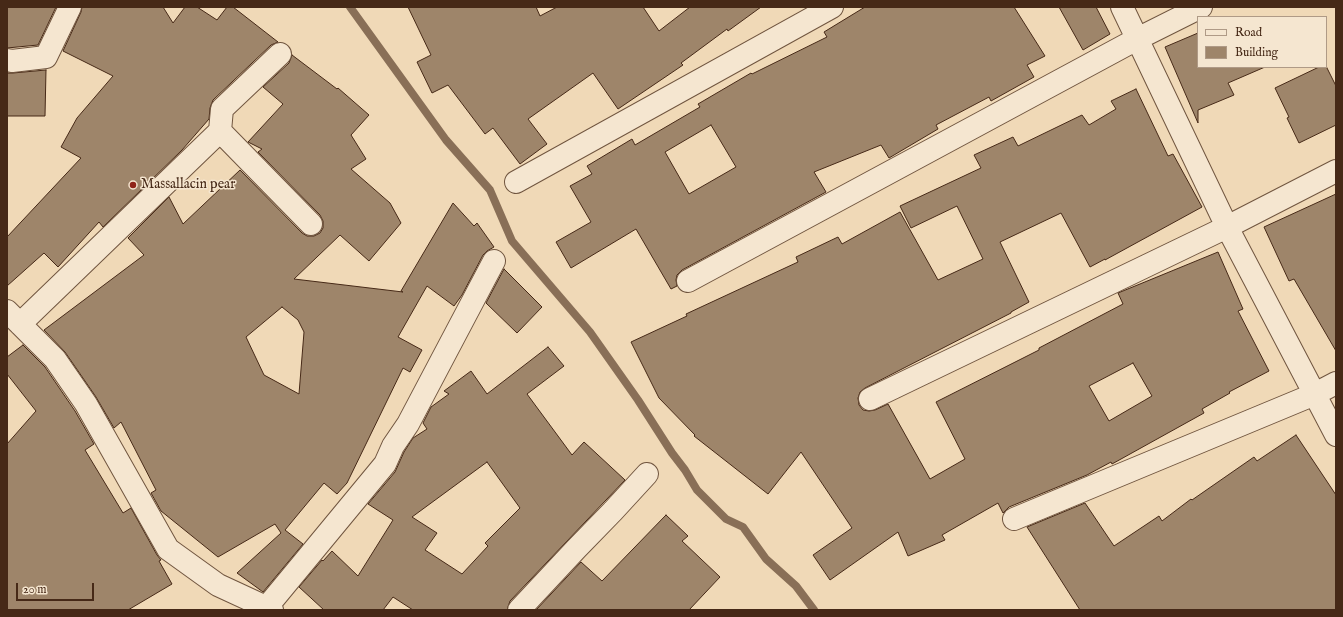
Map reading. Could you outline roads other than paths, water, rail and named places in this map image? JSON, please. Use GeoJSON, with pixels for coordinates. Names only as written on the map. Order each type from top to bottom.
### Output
{"type":"FeatureCollection","features":[{"type":"Feature","properties":{"kind":"street"},"geometry":{"type":"LineString","coordinates":[[7,60],[12,61],[46,57],[70,7]]}},
{"type":"Feature","properties":{"kind":"street"},"geometry":{"type":"LineString","coordinates":[[516,182],[832,7]]}},
{"type":"Feature","properties":{"kind":"street"},"geometry":{"type":"LineString","coordinates":[[1122,7],[1227,227],[1336,435]]}},
{"type":"Feature","properties":{"kind":"street"},"geometry":{"type":"LineString","coordinates":[[688,281],[1137,39],[1201,7]]}},
{"type":"Feature","properties":{"kind":"street"},"geometry":{"type":"LineString","coordinates":[[280,54],[222,109],[220,131],[13,318],[56,359],[86,404],[168,549],[218,585],[269,609],[385,464],[393,446],[408,424],[494,261]]}},
{"type":"Feature","properties":{"kind":"street"},"geometry":{"type":"LineString","coordinates":[[220,131],[311,224]]}},
{"type":"Feature","properties":{"kind":"street"},"geometry":{"type":"LineString","coordinates":[[870,399],[1227,227],[1336,171]]}},
{"type":"Feature","properties":{"kind":"street"},"geometry":{"type":"LineString","coordinates":[[1014,519],[1315,394],[1336,383]]}},
{"type":"Feature","properties":{"kind":"street"},"geometry":{"type":"LineString","coordinates":[[520,610],[576,548],[647,474]]}},
{"type":"Feature","properties":{"kind":"waterway"},"geometry":{"type":"LineString","coordinates":[[350,7],[446,140],[490,190],[512,241],[590,332],[638,400],[697,490],[726,519],[743,527],[766,559],[796,586],[814,610]]}},
{"type":"Feature","properties":{"kind":"place","name":"Massallacin pear"},"geometry":{"type":"Point","coordinates":[133,185]}}]}
